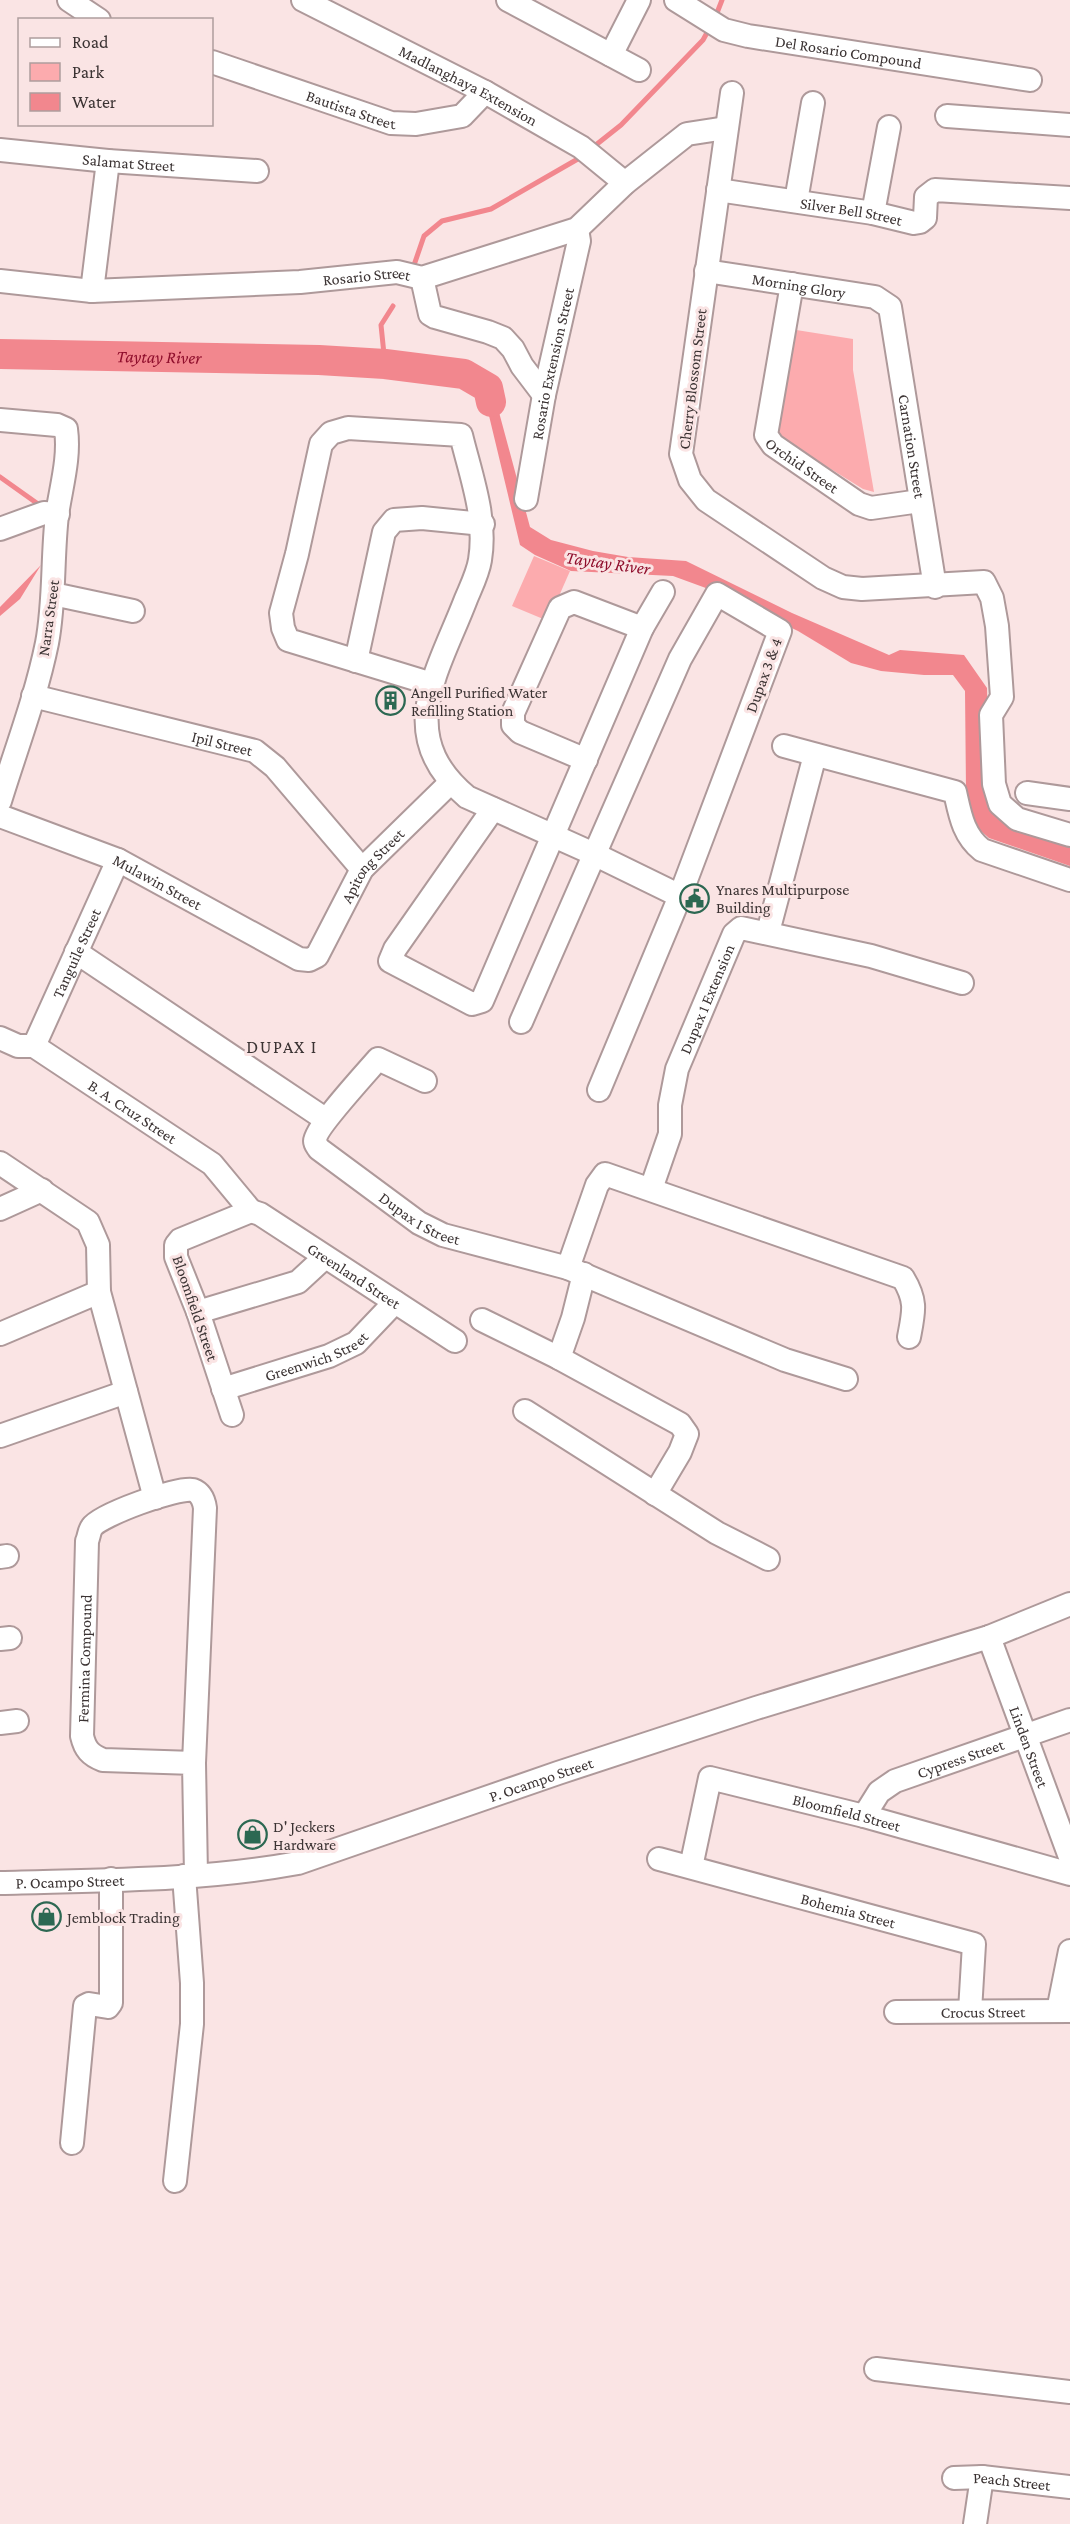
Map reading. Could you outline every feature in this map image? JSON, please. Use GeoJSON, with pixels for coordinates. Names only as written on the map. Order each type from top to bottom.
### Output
{"type":"FeatureCollection","features":[{"type":"Feature","properties":{"kind":"street"},"geometry":{"type":"LineString","coordinates":[[69,0],[96,18]]}},
{"type":"Feature","properties":{"kind":"street","name":"Madlanghaya Extension"},"geometry":{"type":"LineString","coordinates":[[303,0],[485,92],[588,151],[626,183]]}},
{"type":"Feature","properties":{"kind":"street"},"geometry":{"type":"LineString","coordinates":[[508,0],[639,70]]}},
{"type":"Feature","properties":{"kind":"street"},"geometry":{"type":"LineString","coordinates":[[611,55],[639,0]]}},
{"type":"Feature","properties":{"kind":"street","name":"Del Rosario Compound"},"geometry":{"type":"LineString","coordinates":[[676,0],[724,30],[748,36],[1030,80]]}},
{"type":"Feature","properties":{"kind":"street","name":"Bautista Street"},"geometry":{"type":"LineString","coordinates":[[213,62],[391,123],[416,124],[462,116],[485,92]]}},
{"type":"Feature","properties":{"kind":"street","name":"Cherry Blossom Street"},"geometry":{"type":"LineString","coordinates":[[732,93],[681,454],[690,480],[706,500],[823,578],[843,587],[862,589],[984,582],[992,598],[997,626],[1002,697],[991,716],[994,784],[1000,804],[1017,819],[1070,835]]}},
{"type":"Feature","properties":{"kind":"street"},"geometry":{"type":"LineString","coordinates":[[796,201],[813,103]]}},
{"type":"Feature","properties":{"kind":"street"},"geometry":{"type":"LineString","coordinates":[[947,117],[1070,125]]}},
{"type":"Feature","properties":{"kind":"street"},"geometry":{"type":"LineString","coordinates":[[873,213],[889,127]]}},
{"type":"Feature","properties":{"kind":"street","name":"Rosario Street"},"geometry":{"type":"LineString","coordinates":[[0,281],[92,291],[300,282],[397,272],[422,278],[576,229],[626,183],[687,134],[726,128]]}},
{"type":"Feature","properties":{"kind":"street","name":"Salamat Street"},"geometry":{"type":"LineString","coordinates":[[0,150],[108,161],[257,171]]}},
{"type":"Feature","properties":{"kind":"street"},"geometry":{"type":"LineString","coordinates":[[92,291],[108,161]]}},
{"type":"Feature","properties":{"kind":"street","name":"Silver Bell Street"},"geometry":{"type":"LineString","coordinates":[[718,190],[873,213],[914,223],[925,218],[926,197],[935,190],[1070,198]]}},
{"type":"Feature","properties":{"kind":"street","name":"Rosario Extension Street"},"geometry":{"type":"LineString","coordinates":[[526,499],[544,395],[579,241],[576,229]]}},
{"type":"Feature","properties":{"kind":"street","name":"Morning Glory"},"geometry":{"type":"LineString","coordinates":[[706,271],[875,297],[890,307]]}},
{"type":"Feature","properties":{"kind":"street"},"geometry":{"type":"LineString","coordinates":[[422,278],[430,314],[503,338],[513,348],[522,366],[544,395]]}},
{"type":"Feature","properties":{"kind":"street","name":"Orchid Street"},"geometry":{"type":"LineString","coordinates":[[792,284],[766,435],[773,445],[859,504],[871,508],[920,501]]}},
{"type":"Feature","properties":{"kind":"street","name":"Carnation Street"},"geometry":{"type":"LineString","coordinates":[[890,307],[935,586]]}},
{"type":"Feature","properties":{"kind":"street","name":"Narra Street"},"geometry":{"type":"LineString","coordinates":[[0,420],[57,425],[66,429],[67,440],[63,487],[44,515],[53,594],[47,642],[33,696],[0,801]]}},
{"type":"Feature","properties":{"kind":"street"},"geometry":{"type":"LineString","coordinates":[[432,684],[288,640],[283,628],[281,613],[297,554],[321,444],[331,433],[348,428],[461,435],[483,524],[480,562],[432,684],[425,721],[428,744],[436,763],[450,783],[467,797],[594,854],[680,896]]}},
{"type":"Feature","properties":{"kind":"street"},"geometry":{"type":"LineString","coordinates":[[0,529],[44,515]]}},
{"type":"Feature","properties":{"kind":"street"},"geometry":{"type":"LineString","coordinates":[[356,661],[384,532],[394,520],[422,518],[483,524]]}},
{"type":"Feature","properties":{"kind":"street"},"geometry":{"type":"LineString","coordinates":[[493,809],[395,949],[390,961],[472,1004],[482,1001],[642,628],[663,592]]}},
{"type":"Feature","properties":{"kind":"street"},"geometry":{"type":"LineString","coordinates":[[53,594],[133,611]]}},
{"type":"Feature","properties":{"kind":"street","name":"Dupax 3 & 4"},"geometry":{"type":"LineString","coordinates":[[521,1022],[680,659],[717,594],[780,631],[680,896],[599,1090]]}},
{"type":"Feature","properties":{"kind":"street"},"geometry":{"type":"LineString","coordinates":[[586,759],[520,732],[513,725],[513,713],[560,608],[574,602],[642,628]]}},
{"type":"Feature","properties":{"kind":"street","name":"Ipil Street"},"geometry":{"type":"LineString","coordinates":[[33,696],[255,751],[275,766],[362,869]]}},
{"type":"Feature","properties":{"kind":"street"},"geometry":{"type":"LineString","coordinates":[[784,746],[955,792],[971,842],[982,850],[1070,880]]}},
{"type":"Feature","properties":{"kind":"street"},"geometry":{"type":"LineString","coordinates":[[768,932],[815,755]]}},
{"type":"Feature","properties":{"kind":"street","name":"Apitong Street"},"geometry":{"type":"LineString","coordinates":[[309,960],[316,956],[362,869],[450,783]]}},
{"type":"Feature","properties":{"kind":"street"},"geometry":{"type":"LineString","coordinates":[[1027,794],[1070,799]]}},
{"type":"Feature","properties":{"kind":"street","name":"Mulawin Street"},"geometry":{"type":"LineString","coordinates":[[0,816],[118,860],[298,959],[309,960]]}},
{"type":"Feature","properties":{"kind":"street","name":"Tanguile Street"},"geometry":{"type":"LineString","coordinates":[[34,1046],[118,860]]}},
{"type":"Feature","properties":{"kind":"street","name":"Dupax 1 Extension"},"geometry":{"type":"LineString","coordinates":[[651,1189],[670,1134],[670,1105],[677,1069],[734,934],[741,928],[871,956],[962,983]]}},
{"type":"Feature","properties":{"kind":"street"},"geometry":{"type":"LineString","coordinates":[[76,952],[325,1119],[378,1059],[425,1081]]}},
{"type":"Feature","properties":{"kind":"street","name":"B. A. Cruz Street"},"geometry":{"type":"LineString","coordinates":[[0,1038],[18,1046],[34,1046],[212,1164],[251,1211]]}},
{"type":"Feature","properties":{"kind":"street","name":"Dupax I Street"},"geometry":{"type":"LineString","coordinates":[[325,1119],[314,1138],[319,1149],[419,1223],[443,1235],[576,1271],[785,1360],[846,1379]]}},
{"type":"Feature","properties":{"kind":"street"},"geometry":{"type":"LineString","coordinates":[[0,1163],[88,1222],[98,1245],[99,1292],[155,1498]]}},
{"type":"Feature","properties":{"kind":"street"},"geometry":{"type":"LineString","coordinates":[[559,1358],[573,1318],[576,1271],[597,1185],[605,1174],[903,1278],[913,1294],[914,1310],[909,1337]]}},
{"type":"Feature","properties":{"kind":"street"},"geometry":{"type":"LineString","coordinates":[[0,1209],[42,1190]]}},
{"type":"Feature","properties":{"kind":"street","name":"Greenland Street"},"geometry":{"type":"LineString","coordinates":[[251,1211],[260,1214],[455,1341]]}},
{"type":"Feature","properties":{"kind":"street","name":"Bloomfield Street"},"geometry":{"type":"LineString","coordinates":[[232,1415],[198,1312],[176,1257],[176,1245],[180,1240],[251,1211]]}},
{"type":"Feature","properties":{"kind":"street"},"geometry":{"type":"LineString","coordinates":[[198,1312],[298,1282],[325,1257]]}},
{"type":"Feature","properties":{"kind":"street"},"geometry":{"type":"LineString","coordinates":[[0,1334],[99,1292]]}},
{"type":"Feature","properties":{"kind":"street","name":"Greenwich Street"},"geometry":{"type":"LineString","coordinates":[[223,1389],[328,1356],[356,1343],[395,1302]]}},
{"type":"Feature","properties":{"kind":"street"},"geometry":{"type":"LineString","coordinates":[[482,1320],[559,1358],[680,1424],[687,1434],[680,1452],[655,1494]]}},
{"type":"Feature","properties":{"kind":"street"},"geometry":{"type":"LineString","coordinates":[[0,1436],[126,1392]]}},
{"type":"Feature","properties":{"kind":"street"},"geometry":{"type":"LineString","coordinates":[[525,1411],[717,1533],[768,1559]]}},
{"type":"Feature","properties":{"kind":"street","name":"Fermina Compound"},"geometry":{"type":"LineString","coordinates":[[184,1490],[194,1490],[204,1500],[194,1763],[103,1760],[93,1757],[85,1748],[82,1736],[87,1541],[91,1528],[100,1519],[155,1498],[184,1490]]}},
{"type":"Feature","properties":{"kind":"street","name":"P. Ocampo Street"},"geometry":{"type":"LineString","coordinates":[[0,1883],[190,1876],[258,1870],[298,1863],[558,1773],[756,1708],[989,1637],[1070,1604]]}},
{"type":"Feature","properties":{"kind":"street","name":"Linden Street"},"geometry":{"type":"LineString","coordinates":[[989,1637],[1070,1857]]}},
{"type":"Feature","properties":{"kind":"street","name":"Cypress Street"},"geometry":{"type":"LineString","coordinates":[[864,1816],[879,1792],[895,1781],[1070,1720]]}},
{"type":"Feature","properties":{"kind":"street"},"geometry":{"type":"LineString","coordinates":[[175,2181],[192,2024],[190,1876],[194,1763]]}},
{"type":"Feature","properties":{"kind":"street","name":"Bloomfield Street"},"geometry":{"type":"LineString","coordinates":[[691,1867],[710,1779],[864,1816],[1070,1874]]}},
{"type":"Feature","properties":{"kind":"street","name":"Bohemia Street"},"geometry":{"type":"LineString","coordinates":[[659,1859],[974,1944],[970,2011]]}},
{"type":"Feature","properties":{"kind":"street"},"geometry":{"type":"LineString","coordinates":[[72,2143],[85,2006],[89,2004],[108,2007],[111,2003],[111,1879]]}},
{"type":"Feature","properties":{"kind":"street"},"geometry":{"type":"LineString","coordinates":[[1064,2011],[1070,1951]]}},
{"type":"Feature","properties":{"kind":"street","name":"Crocus Street"},"geometry":{"type":"LineString","coordinates":[[896,2012],[1064,2011]]}},
{"type":"Feature","properties":{"kind":"street"},"geometry":{"type":"LineString","coordinates":[[876,2369],[1070,2392]]}},
{"type":"Feature","properties":{"kind":"street"},"geometry":{"type":"LineString","coordinates":[[975,2524],[982,2477]]}},
{"type":"Feature","properties":{"kind":"street","name":"Peach Street"},"geometry":{"type":"LineString","coordinates":[[954,2478],[982,2477],[1070,2487]]}},
{"type":"Feature","properties":{"kind":"green space"},"geometry":{"type":"Polygon","coordinates":[[[790,329],[853,339],[853,370],[874,492],[863,489],[776,435],[790,329]]]}},
{"type":"Feature","properties":{"kind":"green space"},"geometry":{"type":"Polygon","coordinates":[[[534,556],[570,571],[548,621],[512,606],[534,556]]]}},
{"type":"Feature","properties":{"kind":"water"},"geometry":{"type":"Polygon","coordinates":[[[464,374],[478,378],[493,390],[530,527],[551,540],[628,557],[686,561],[792,613],[889,655],[900,650],[964,655],[987,688],[989,763],[1016,826],[1070,847],[1070,866],[989,838],[975,826],[966,789],[965,691],[953,675],[881,671],[851,663],[798,631],[714,591],[673,576],[571,571],[535,555],[520,545],[485,399],[478,385],[464,374]]]}},
{"type":"Feature","properties":{"kind":"water"},"geometry":{"type":"Polygon","coordinates":[[[41,565],[20,599],[0,616],[0,607],[41,565]]]}},
{"type":"Feature","properties":{"kind":"waterway"},"geometry":{"type":"LineString","coordinates":[[715,18],[722,0]]}},
{"type":"Feature","properties":{"kind":"waterway"},"geometry":{"type":"LineString","coordinates":[[592,148],[621,125],[703,40],[709,29]]}},
{"type":"Feature","properties":{"kind":"waterway"},"geometry":{"type":"LineString","coordinates":[[413,268],[424,236],[442,221],[491,209],[583,156]]}},
{"type":"Feature","properties":{"kind":"waterway"},"geometry":{"type":"LineString","coordinates":[[385,364],[381,325],[393,306]]}},
{"type":"Feature","properties":{"kind":"waterway","name":"Taytay River"},"geometry":{"type":"LineString","coordinates":[[0,354],[319,360],[385,364],[464,374],[488,388],[491,402]]}},
{"type":"Feature","properties":{"kind":"waterway"},"geometry":{"type":"LineString","coordinates":[[0,365],[10,354]]}},
{"type":"Feature","properties":{"kind":"waterway"},"geometry":{"type":"LineString","coordinates":[[0,477],[38,504],[39,510]]}},
{"type":"Feature","properties":{"kind":"place","name":"Angell Purified Water Refilling Station"},"geometry":{"type":"Point","coordinates":[390,701]}},
{"type":"Feature","properties":{"kind":"place","name":"Ynares Multipurpose Building"},"geometry":{"type":"Point","coordinates":[695,898]}},
{"type":"Feature","properties":{"kind":"place","name":"D' Jeckers Hardware"},"geometry":{"type":"Point","coordinates":[252,1835]}},
{"type":"Feature","properties":{"kind":"place","name":"Jemblock Trading"},"geometry":{"type":"Point","coordinates":[46,1917]}},
{"type":"Feature","properties":{"kind":"district","name":"DUPAX I"},"geometry":{"type":"Point","coordinates":[282,1047]}}]}
